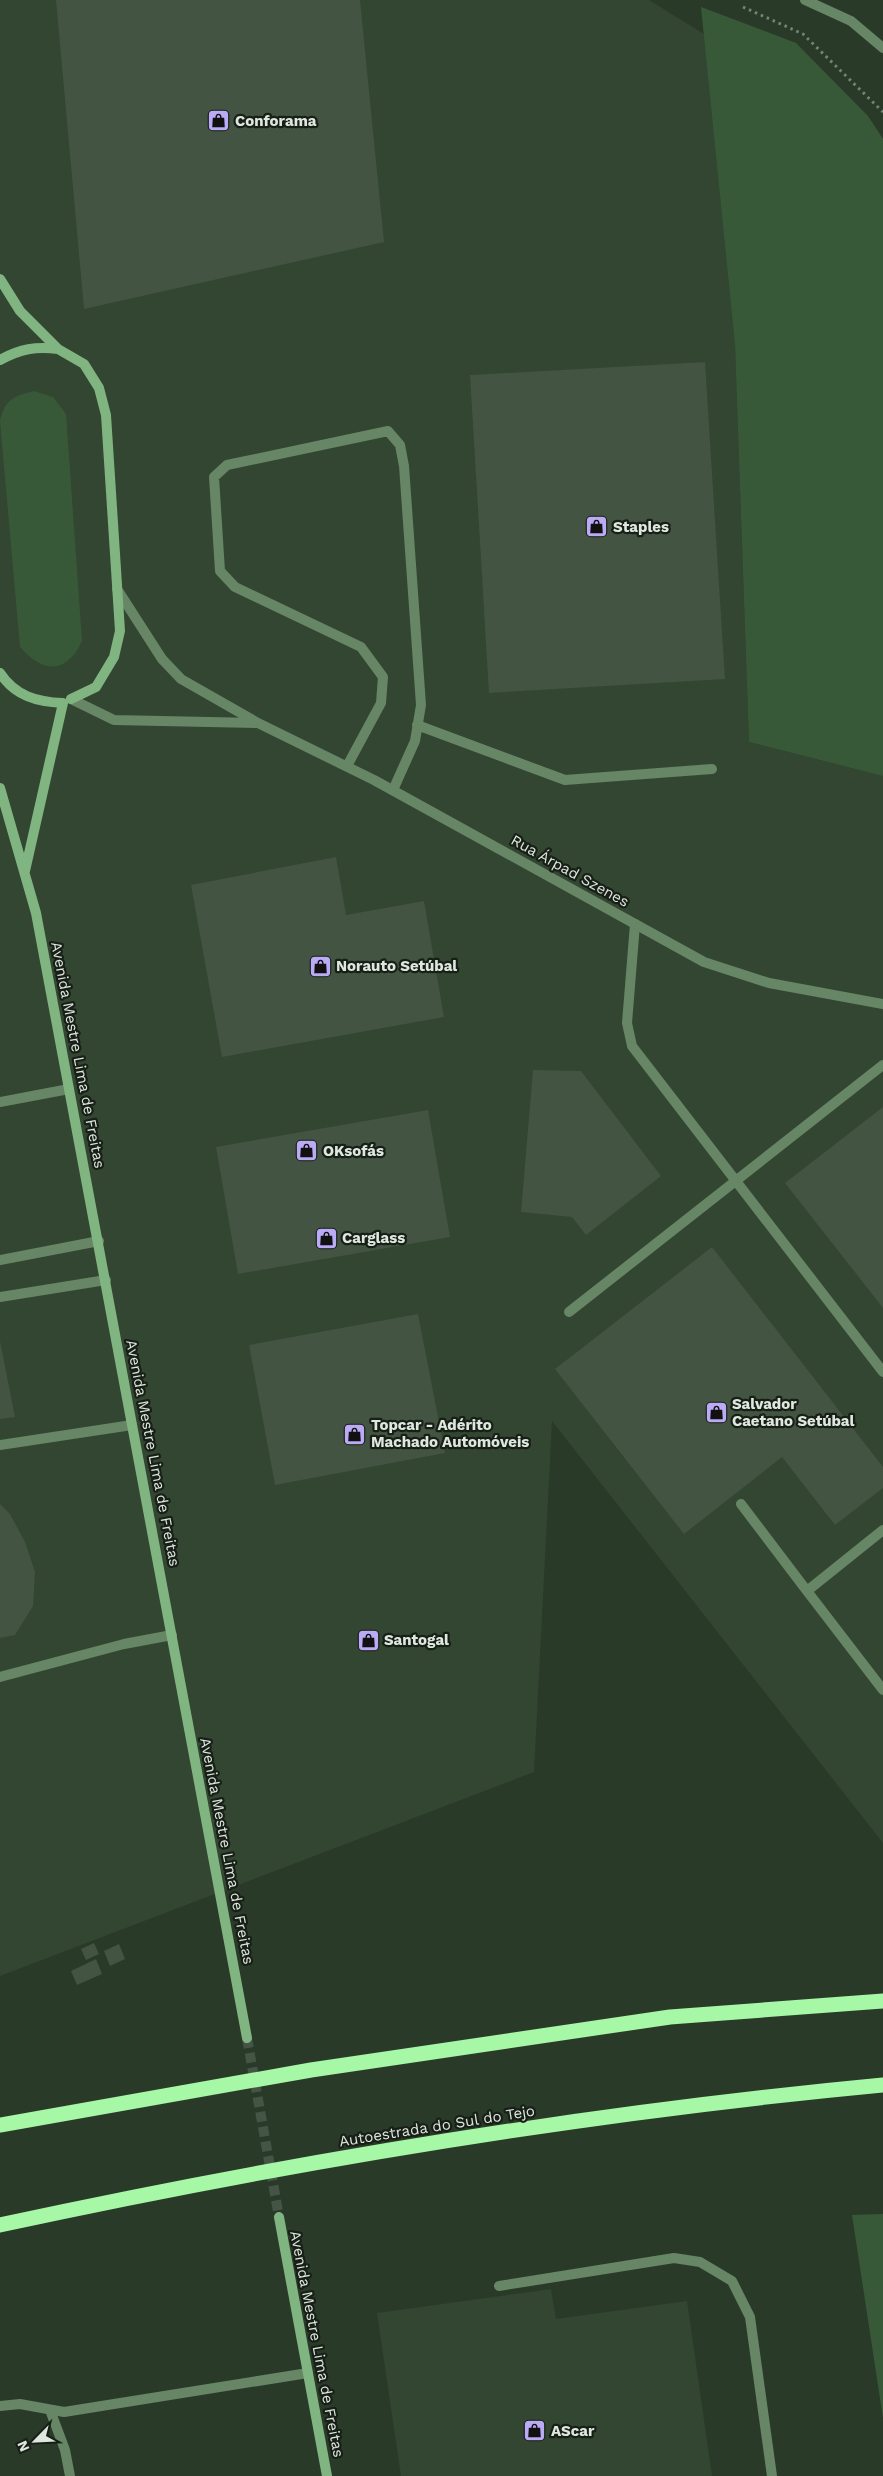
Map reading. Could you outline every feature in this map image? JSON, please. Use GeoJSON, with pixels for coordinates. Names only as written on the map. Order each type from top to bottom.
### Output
{"type":"FeatureCollection","features":[{"type":"Feature","properties":{"kind":"highway"},"geometry":{"type":"LineString","coordinates":[[0,2125],[311,2070],[670,2017],[883,2001]]}},
{"type":"Feature","properties":{"kind":"highway","name":"Autoestrada do Sul do Tejo"},"geometry":{"type":"LineString","coordinates":[[0,2225],[215,2181],[604,2117],[764,2096],[883,2085]]}},
{"type":"Feature","properties":{"kind":"main road"},"geometry":{"type":"LineString","coordinates":[[0,279],[20,311],[58,349],[84,364],[99,388],[106,416],[120,631],[114,657],[96,687],[67,701],[44,702],[20,694],[0,673]]}},
{"type":"Feature","properties":{"kind":"main road"},"geometry":{"type":"LineString","coordinates":[[0,360],[15,352],[39,346],[58,349]]}},
{"type":"Feature","properties":{"kind":"main road","name":"Avenida Mestre Lima de Freitas"},"geometry":{"type":"LineString","coordinates":[[24,874],[67,701]]}},
{"type":"Feature","properties":{"kind":"main road","name":"Avenida Mestre Lima de Freitas"},"geometry":{"type":"LineString","coordinates":[[0,788],[36,913],[247,2038]]}},
{"type":"Feature","properties":{"kind":"main road","name":"Avenida Mestre Lima de Freitas"},"geometry":{"type":"LineString","coordinates":[[278,2217],[327,2476]]}},
{"type":"Feature","properties":{"kind":"street"},"geometry":{"type":"LineString","coordinates":[[804,0],[851,20],[883,48]]}},
{"type":"Feature","properties":{"kind":"street"},"geometry":{"type":"LineString","coordinates":[[347,766],[380,703],[383,677],[361,647],[235,587],[220,571],[214,477],[227,465],[388,431],[400,445],[420,672],[421,705],[415,740],[393,790]]}},
{"type":"Feature","properties":{"kind":"street","name":"Rua Árpad Szenes"},"geometry":{"type":"LineString","coordinates":[[118,589],[162,659],[181,679],[258,723],[393,790],[704,962],[769,983],[883,1004]]}},
{"type":"Feature","properties":{"kind":"street","name":"Rua Árpad Szenes"},"geometry":{"type":"LineString","coordinates":[[67,701],[114,720],[258,723]]}},
{"type":"Feature","properties":{"kind":"street"},"geometry":{"type":"LineString","coordinates":[[417,725],[565,780],[712,769]]}},
{"type":"Feature","properties":{"kind":"street"},"geometry":{"type":"LineString","coordinates":[[635,924],[627,1024],[632,1046],[883,1372]]}},
{"type":"Feature","properties":{"kind":"street"},"geometry":{"type":"LineString","coordinates":[[569,1312],[883,1065]]}},
{"type":"Feature","properties":{"kind":"street"},"geometry":{"type":"LineString","coordinates":[[0,1102],[69,1089]]}},
{"type":"Feature","properties":{"kind":"street"},"geometry":{"type":"LineString","coordinates":[[0,1260],[99,1241]]}},
{"type":"Feature","properties":{"kind":"street"},"geometry":{"type":"LineString","coordinates":[[0,1297],[106,1280]]}},
{"type":"Feature","properties":{"kind":"street"},"geometry":{"type":"LineString","coordinates":[[0,1445],[132,1425]]}},
{"type":"Feature","properties":{"kind":"street"},"geometry":{"type":"LineString","coordinates":[[741,1504],[883,1690]]}},
{"type":"Feature","properties":{"kind":"street"},"geometry":{"type":"LineString","coordinates":[[807,1591],[881,1534]]}},
{"type":"Feature","properties":{"kind":"street"},"geometry":{"type":"LineString","coordinates":[[0,1677],[124,1644],[172,1635]]}},
{"type":"Feature","properties":{"kind":"street"},"geometry":{"type":"LineString","coordinates":[[499,2286],[674,2258],[700,2262],[732,2280],[750,2317],[772,2476]]}},
{"type":"Feature","properties":{"kind":"street"},"geometry":{"type":"LineString","coordinates":[[0,2406],[20,2404],[64,2412],[308,2373]]}},
{"type":"Feature","properties":{"kind":"street"},"geometry":{"type":"LineString","coordinates":[[50,2410],[65,2450],[70,2476]]}},
{"type":"Feature","properties":{"kind":"path"},"geometry":{"type":"LineString","coordinates":[[743,6],[803,34],[883,112]]}},
{"type":"Feature","properties":{"kind":"shaded area"},"geometry":{"type":"Polygon","coordinates":[[[0,0],[649,0],[704,34],[735,345],[749,742],[883,776],[883,1843],[552,1421],[534,1772],[0,1976],[0,0]]]}},
{"type":"Feature","properties":{"kind":"shaded area"},"geometry":{"type":"Polygon","coordinates":[[[701,7],[796,43],[868,116],[883,139],[883,776],[749,742],[735,345],[701,7]]]}},
{"type":"Feature","properties":{"kind":"shaded area"},"geometry":{"type":"Polygon","coordinates":[[[34,391],[53,397],[66,414],[82,641],[69,660],[61,665],[54,666],[37,662],[20,647],[0,421],[5,408],[11,400],[34,391]]]}},
{"type":"Feature","properties":{"kind":"shaded area"},"geometry":{"type":"Polygon","coordinates":[[[883,2214],[883,2418],[852,2215],[883,2214]]]}},
{"type":"Feature","properties":{"kind":"shaded area"},"geometry":{"type":"Polygon","coordinates":[[[551,2289],[556,2319],[687,2301],[712,2476],[401,2476],[377,2313],[551,2289]]]}},
{"type":"Feature","properties":{"kind":"building","name":"Conforama"},"geometry":{"type":"Polygon","coordinates":[[[56,0],[360,0],[384,242],[84,309],[56,0]]]}},
{"type":"Feature","properties":{"kind":"building","name":"Staples"},"geometry":{"type":"Polygon","coordinates":[[[705,362],[725,679],[489,693],[470,375],[705,362]]]}},
{"type":"Feature","properties":{"kind":"building","name":"Norauto Setúbal"},"geometry":{"type":"Polygon","coordinates":[[[336,857],[346,915],[424,901],[444,1017],[222,1057],[191,885],[336,857]]]}},
{"type":"Feature","properties":{"kind":"building"},"geometry":{"type":"Polygon","coordinates":[[[533,1070],[581,1071],[661,1176],[586,1235],[572,1217],[521,1212],[533,1070]]]}},
{"type":"Feature","properties":{"kind":"building"},"geometry":{"type":"Polygon","coordinates":[[[883,1107],[883,1308],[785,1183],[883,1107]]]}},
{"type":"Feature","properties":{"kind":"building"},"geometry":{"type":"Polygon","coordinates":[[[428,1110],[450,1237],[238,1274],[216,1147],[428,1110]]]}},
{"type":"Feature","properties":{"kind":"building","name":"Salvador Caetano Setúbal"},"geometry":{"type":"Polygon","coordinates":[[[712,1247],[883,1467],[883,1488],[835,1525],[782,1457],[684,1534],[555,1369],[712,1247]]]}},
{"type":"Feature","properties":{"kind":"building"},"geometry":{"type":"Polygon","coordinates":[[[418,1314],[445,1453],[275,1485],[249,1345],[418,1314]]]}},
{"type":"Feature","properties":{"kind":"building"},"geometry":{"type":"Polygon","coordinates":[[[0,1341],[15,1417],[0,1419],[0,1341]]]}},
{"type":"Feature","properties":{"kind":"building"},"geometry":{"type":"Polygon","coordinates":[[[0,1504],[10,1514],[25,1542],[35,1572],[33,1606],[15,1635],[0,1638],[0,1504]]]}},
{"type":"Feature","properties":{"kind":"building"},"geometry":{"type":"Polygon","coordinates":[[[94,1943],[99,1954],[86,1960],[81,1949],[94,1943]]]}},
{"type":"Feature","properties":{"kind":"building"},"geometry":{"type":"Polygon","coordinates":[[[119,1944],[125,1959],[110,1966],[104,1951],[119,1944]]]}},
{"type":"Feature","properties":{"kind":"building"},"geometry":{"type":"Polygon","coordinates":[[[96,1959],[102,1974],[77,1985],[71,1971],[96,1959]]]}},
{"type":"Feature","properties":{"kind":"tunnel"},"geometry":{"type":"LineString","coordinates":[[247,2038],[279,2217]]}},
{"type":"Feature","properties":{"kind":"place","name":"Conforama"},"geometry":{"type":"Point","coordinates":[219,121]}},
{"type":"Feature","properties":{"kind":"place","name":"Staples"},"geometry":{"type":"Point","coordinates":[597,527]}},
{"type":"Feature","properties":{"kind":"place","name":"Norauto Setúbal"},"geometry":{"type":"Point","coordinates":[320,966]}},
{"type":"Feature","properties":{"kind":"place","name":"OKsofás"},"geometry":{"type":"Point","coordinates":[307,1151]}},
{"type":"Feature","properties":{"kind":"place","name":"Carglass"},"geometry":{"type":"Point","coordinates":[326,1238]}},
{"type":"Feature","properties":{"kind":"place","name":"Salvador Caetano Setúbal"},"geometry":{"type":"Point","coordinates":[716,1413]}},
{"type":"Feature","properties":{"kind":"place","name":"Topcar - Adérito Machado Automóveis"},"geometry":{"type":"Point","coordinates":[355,1434]}},
{"type":"Feature","properties":{"kind":"place","name":"Santogal"},"geometry":{"type":"Point","coordinates":[368,1640]}},
{"type":"Feature","properties":{"kind":"place","name":"AScar"},"geometry":{"type":"Point","coordinates":[535,2431]}}]}
